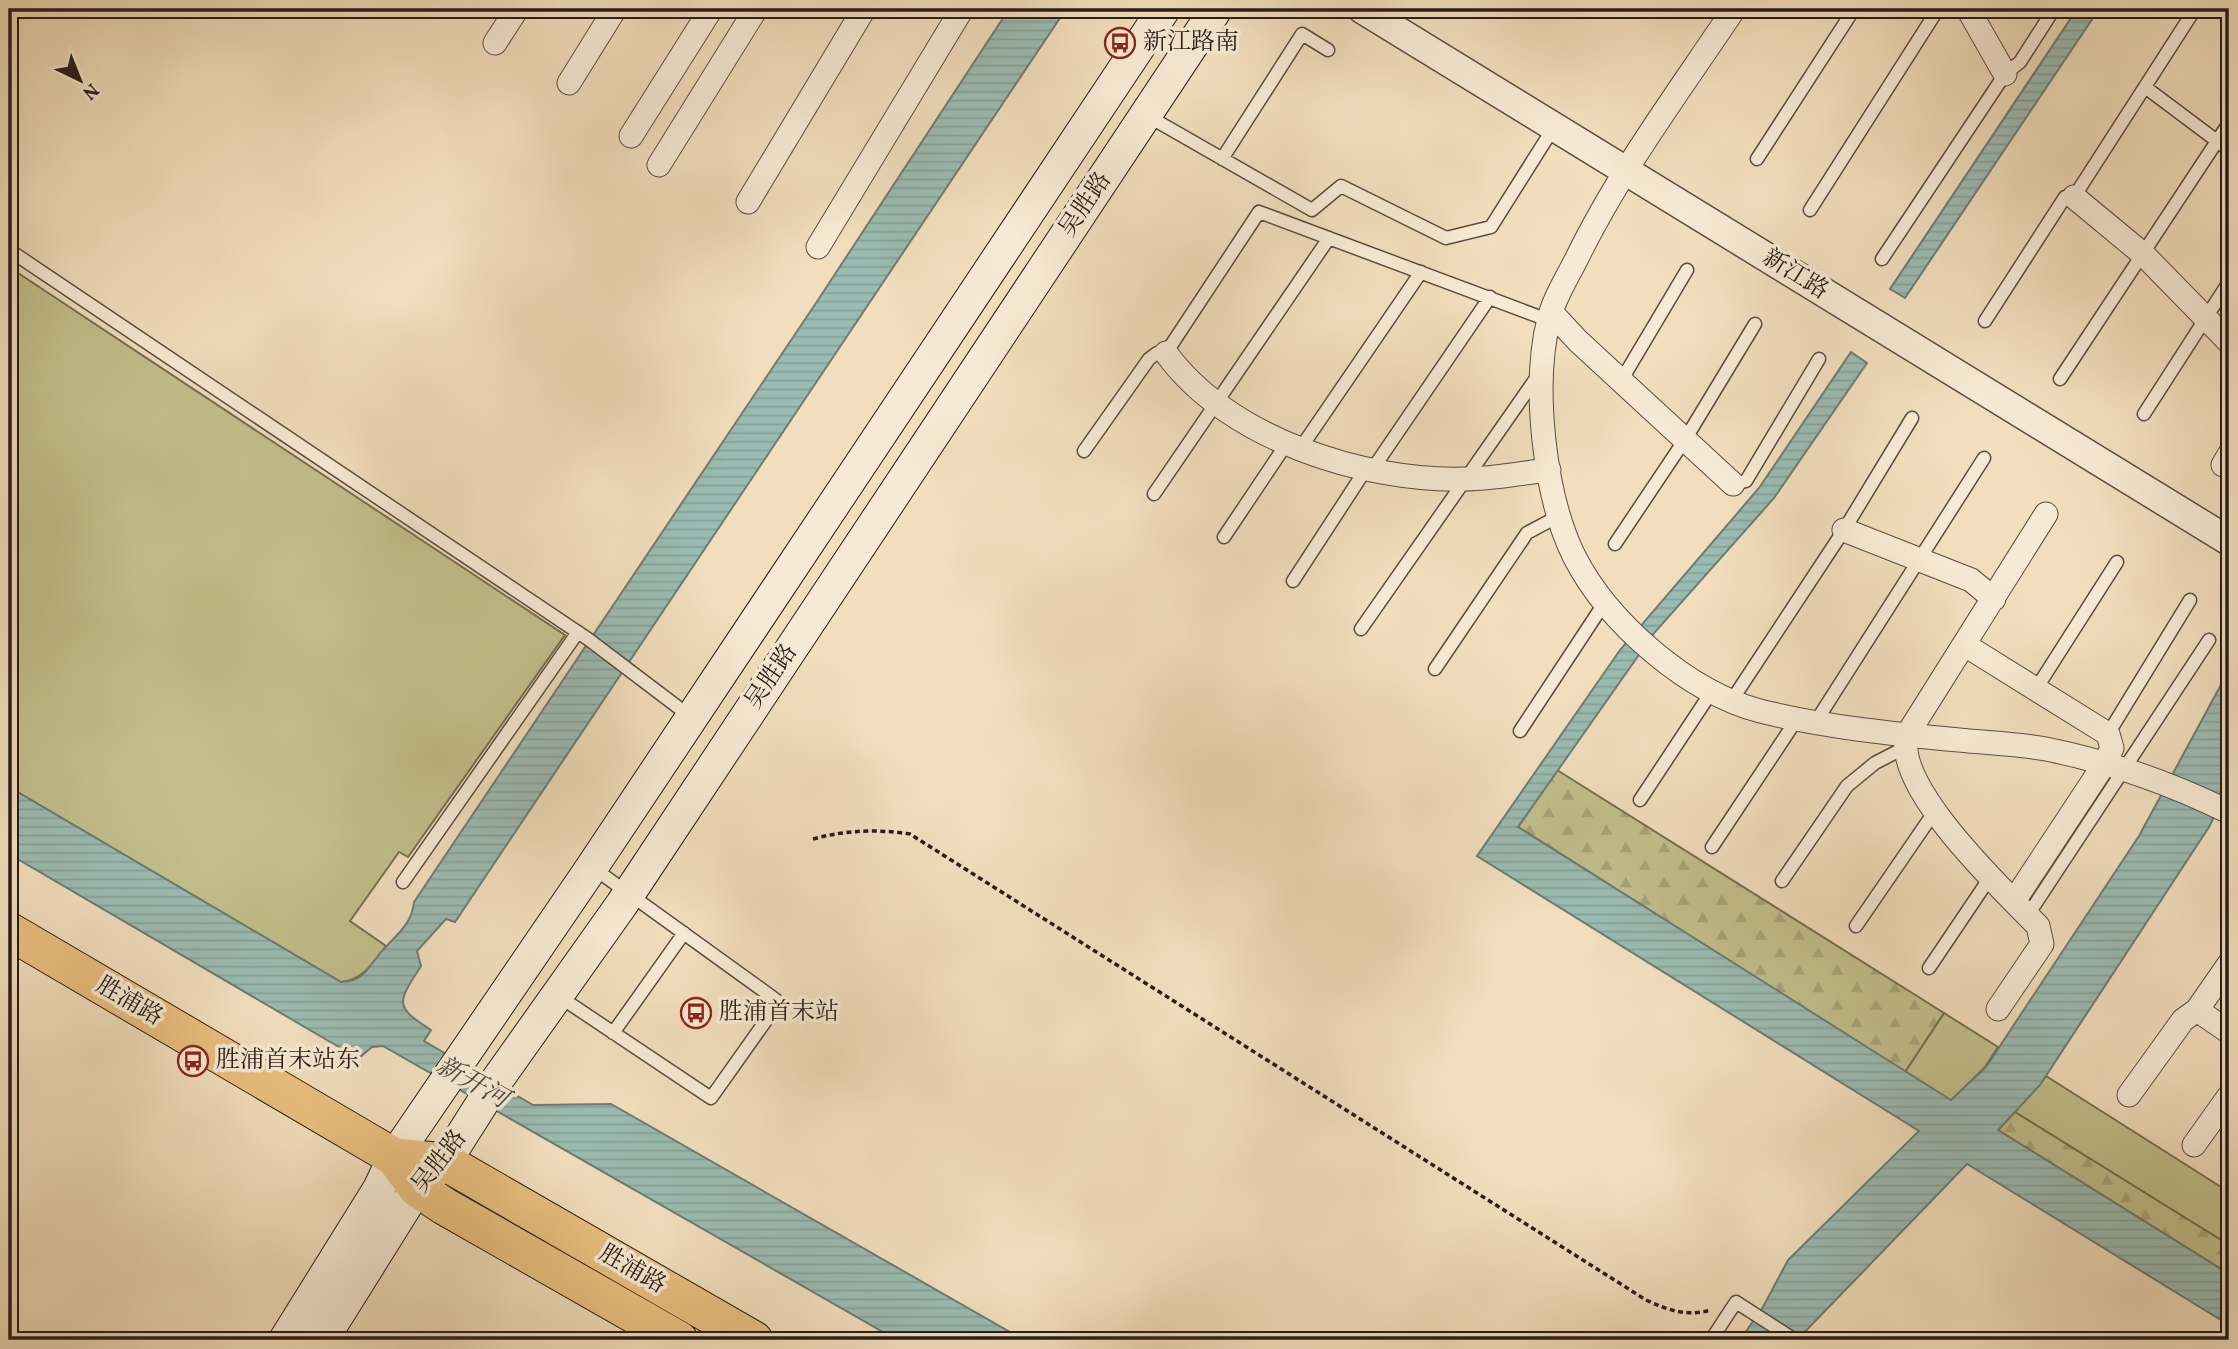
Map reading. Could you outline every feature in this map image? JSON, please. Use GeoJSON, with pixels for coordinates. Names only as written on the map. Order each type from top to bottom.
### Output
{"type":"FeatureCollection","features":[{"type":"Feature","properties":{"kind":"main road","name":"吴胜路"},"geometry":{"type":"LineString","coordinates":[[285,1340],[379,1189],[394,1157],[592,867],[1164,9]]}},
{"type":"Feature","properties":{"kind":"main road","name":"吴胜路"},"geometry":{"type":"LineString","coordinates":[[323,1340],[418,1188],[445,1163],[489,1093],[628,894],[1216,9]]}},
{"type":"Feature","properties":{"kind":"main road","name":"胜浦路"},"geometry":{"type":"LineString","coordinates":[[9,931],[394,1157],[418,1188],[679,1340]]}},
{"type":"Feature","properties":{"kind":"main road","name":"胜浦路"},"geometry":{"type":"LineString","coordinates":[[394,1157],[445,1163],[754,1340]]}},
{"type":"Feature","properties":{"kind":"street"},"geometry":{"type":"LineString","coordinates":[[495,43],[517,9]]}},
{"type":"Feature","properties":{"kind":"street"},"geometry":{"type":"LineString","coordinates":[[569,83],[615,9]]}},
{"type":"Feature","properties":{"kind":"street"},"geometry":{"type":"LineString","coordinates":[[631,136],[711,9]]}},
{"type":"Feature","properties":{"kind":"street"},"geometry":{"type":"LineString","coordinates":[[659,165],[756,9]]}},
{"type":"Feature","properties":{"kind":"street"},"geometry":{"type":"LineString","coordinates":[[747,202],[864,9]]}},
{"type":"Feature","properties":{"kind":"street","name":"新江路"},"geometry":{"type":"LineString","coordinates":[[1362,9],[2229,541]]}},
{"type":"Feature","properties":{"kind":"street"},"geometry":{"type":"LineString","coordinates":[[1734,9],[1599,213],[1550,316],[1542,368],[1549,470],[1559,516],[1575,557],[1605,601],[1653,651],[1682,674],[1722,696],[1756,710],[1906,742],[2043,748],[2116,766],[2162,781],[2228,811]]}},
{"type":"Feature","properties":{"kind":"street"},"geometry":{"type":"LineString","coordinates":[[1969,9],[2004,74]]}},
{"type":"Feature","properties":{"kind":"street"},"geometry":{"type":"LineString","coordinates":[[818,247],[960,10]]}},
{"type":"Feature","properties":{"kind":"street"},"geometry":{"type":"LineString","coordinates":[[2074,197],[2144,255],[2229,342]]}},
{"type":"Feature","properties":{"kind":"street"},"geometry":{"type":"LineString","coordinates":[[1550,316],[1686,438],[1733,484]]}},
{"type":"Feature","properties":{"kind":"street"},"geometry":{"type":"LineString","coordinates":[[1166,353],[1181,374],[1214,402],[1258,430],[1294,446],[1369,469],[1464,480],[1549,470]]}},
{"type":"Feature","properties":{"kind":"street"},"geometry":{"type":"LineString","coordinates":[[1998,1010],[2042,944],[2038,926],[1935,811],[1916,779],[1906,742],[2046,514]]}},
{"type":"Feature","properties":{"kind":"street"},"geometry":{"type":"LineString","coordinates":[[1844,530],[1971,580],[1994,599]]}},
{"type":"Feature","properties":{"kind":"street"},"geometry":{"type":"LineString","coordinates":[[1965,645],[2108,734],[2116,766],[2021,908]]}},
{"type":"Feature","properties":{"kind":"street"},"geometry":{"type":"LineString","coordinates":[[2129,1095],[2183,1020],[2197,1010],[2229,964]]}},
{"type":"Feature","properties":{"kind":"street"},"geometry":{"type":"LineString","coordinates":[[2197,1010],[2229,1032]]}},
{"type":"Feature","properties":{"kind":"street"},"geometry":{"type":"LineString","coordinates":[[2194,1145],[2229,1097]]}},
{"type":"Feature","properties":{"kind":"lane"},"geometry":{"type":"LineString","coordinates":[[1757,159],[1854,9]]}},
{"type":"Feature","properties":{"kind":"lane"},"geometry":{"type":"LineString","coordinates":[[1810,210],[1938,9]]}},
{"type":"Feature","properties":{"kind":"lane"},"geometry":{"type":"LineString","coordinates":[[1882,259],[2004,74],[2020,62],[2054,9]]}},
{"type":"Feature","properties":{"kind":"lane"},"geometry":{"type":"LineString","coordinates":[[1985,321],[2065,197],[2074,197],[2195,9]]}},
{"type":"Feature","properties":{"kind":"lane"},"geometry":{"type":"LineString","coordinates":[[1222,159],[1303,34],[1328,50]]}},
{"type":"Feature","properties":{"kind":"lane"},"geometry":{"type":"LineString","coordinates":[[2145,87],[2229,150]]}},
{"type":"Feature","properties":{"kind":"lane"},"geometry":{"type":"LineString","coordinates":[[1146,114],[1312,210],[1341,186],[1446,238],[1491,227],[1554,127]]}},
{"type":"Feature","properties":{"kind":"lane"},"geometry":{"type":"LineString","coordinates":[[2060,379],[2229,123]]}},
{"type":"Feature","properties":{"kind":"lane"},"geometry":{"type":"LineString","coordinates":[[1084,451],[1149,359],[1157,353],[1166,353],[1259,212],[1490,297],[1550,316]]}},
{"type":"Feature","properties":{"kind":"lane"},"geometry":{"type":"LineString","coordinates":[[1154,494],[1214,402],[1329,238]]}},
{"type":"Feature","properties":{"kind":"lane"},"geometry":{"type":"LineString","coordinates":[[9,250],[583,636],[691,717]]}},
{"type":"Feature","properties":{"kind":"lane"},"geometry":{"type":"LineString","coordinates":[[1621,381],[1687,270]]}},
{"type":"Feature","properties":{"kind":"lane"},"geometry":{"type":"LineString","coordinates":[[1224,537],[1421,272]]}},
{"type":"Feature","properties":{"kind":"lane"},"geometry":{"type":"LineString","coordinates":[[2144,414],[2229,282]]}},
{"type":"Feature","properties":{"kind":"lane"},"geometry":{"type":"LineString","coordinates":[[1293,581],[1490,297]]}},
{"type":"Feature","properties":{"kind":"lane"},"geometry":{"type":"LineString","coordinates":[[1615,544],[1686,438],[1755,324]]}},
{"type":"Feature","properties":{"kind":"lane"},"geometry":{"type":"LineString","coordinates":[[1733,484],[1746,481],[1819,359]]}},
{"type":"Feature","properties":{"kind":"lane"},"geometry":{"type":"LineString","coordinates":[[1361,629],[1542,368]]}},
{"type":"Feature","properties":{"kind":"lane"},"geometry":{"type":"LineString","coordinates":[[1640,800],[1722,696],[1844,530],[1912,418]]}},
{"type":"Feature","properties":{"kind":"lane"},"geometry":{"type":"LineString","coordinates":[[1712,847],[1806,721],[1920,559],[1984,458]]}},
{"type":"Feature","properties":{"kind":"lane"},"geometry":{"type":"LineString","coordinates":[[1435,669],[1527,533],[1559,516]]}},
{"type":"Feature","properties":{"kind":"lane"},"geometry":{"type":"LineString","coordinates":[[2036,689],[2116,562]]}},
{"type":"Feature","properties":{"kind":"lane"},"geometry":{"type":"LineString","coordinates":[[2108,734],[2190,600]]}},
{"type":"Feature","properties":{"kind":"lane"},"geometry":{"type":"LineString","coordinates":[[1520,731],[1605,601]]}},
{"type":"Feature","properties":{"kind":"lane"},"geometry":{"type":"LineString","coordinates":[[403,882],[583,636]]}},
{"type":"Feature","properties":{"kind":"lane"},"geometry":{"type":"LineString","coordinates":[[2116,766],[2209,640]]}},
{"type":"Feature","properties":{"kind":"lane"},"geometry":{"type":"LineString","coordinates":[[1782,881],[1847,786],[1906,742]]}},
{"type":"Feature","properties":{"kind":"lane"},"geometry":{"type":"LineString","coordinates":[[1856,926],[1935,811]]}},
{"type":"Feature","properties":{"kind":"lane"},"geometry":{"type":"LineString","coordinates":[[557,995],[711,1098],[779,1002],[592,867]]}},
{"type":"Feature","properties":{"kind":"lane"},"geometry":{"type":"LineString","coordinates":[[1929,968],[1991,876]]}},
{"type":"Feature","properties":{"kind":"lane"},"geometry":{"type":"LineString","coordinates":[[613,1033],[684,933]]}},
{"type":"Feature","properties":{"kind":"lane"},"geometry":{"type":"LineString","coordinates":[[1711,1340],[1736,1302],[1796,1340]]}},
{"type":"Feature","properties":{"kind":"path"},"geometry":{"type":"LineString","coordinates":[[813,839],[839,832],[886,830],[910,834],[1646,1300],[1668,1310],[1696,1314],[1736,1302]]}},
{"type":"Feature","properties":{"kind":"green space"},"geometry":{"type":"Polygon","coordinates":[[[9,267],[565,635],[408,857],[399,852],[350,921],[386,946],[367,970],[349,981],[341,982],[9,787],[9,267]]]}},
{"type":"Feature","properties":{"kind":"green space"},"geometry":{"type":"Polygon","coordinates":[[[1557,770],[1944,1013],[1905,1072],[1518,827],[1557,770]]]}},
{"type":"Feature","properties":{"kind":"green space"},"geometry":{"type":"Polygon","coordinates":[[[1944,1013],[1998,1047],[1985,1067],[1951,1101],[1905,1072],[1944,1013]]]}},
{"type":"Feature","properties":{"kind":"green space"},"geometry":{"type":"Polygon","coordinates":[[[2046,1076],[2229,1192],[2229,1245],[2015,1112],[2046,1076]]]}},
{"type":"Feature","properties":{"kind":"green space"},"geometry":{"type":"Polygon","coordinates":[[[2015,1112],[2229,1245],[2229,1274],[1998,1130],[2015,1112]]]}},
{"type":"Feature","properties":{"kind":"water","name":"新开河"},"geometry":{"type":"Polygon","coordinates":[[[1009,9],[1066,9],[455,922],[446,919],[417,951],[421,966],[403,1002],[410,1015],[431,1030],[424,1041],[533,1105],[611,1104],[1024,1340],[897,1340],[383,1046],[372,1047],[359,1058],[9,854],[9,787],[341,982],[354,980],[362,975],[407,923],[414,902],[818,300],[1009,9]]]}},
{"type":"Feature","properties":{"kind":"water"},"geometry":{"type":"Polygon","coordinates":[[[2077,9],[2099,9],[1905,298],[1890,289],[2077,9]]]}},
{"type":"Feature","properties":{"kind":"water"},"geometry":{"type":"Polygon","coordinates":[[[1851,352],[1867,363],[1774,498],[1655,632],[1518,827],[1951,1100],[1986,1067],[2139,836],[2229,670],[2229,787],[2209,827],[2040,1085],[1998,1130],[2229,1274],[2229,1325],[1967,1164],[1797,1340],[1740,1340],[1763,1307],[1788,1260],[1919,1131],[1477,856],[1620,650],[1759,488],[1851,352]]]}},
{"type":"Feature","properties":{"kind":"place","name":"新江路南"},"geometry":{"type":"Point","coordinates":[1120,43]}},
{"type":"Feature","properties":{"kind":"place","name":"胜浦首末站"},"geometry":{"type":"Point","coordinates":[696,1013]}},
{"type":"Feature","properties":{"kind":"place","name":"胜浦首末站东"},"geometry":{"type":"Point","coordinates":[193,1061]}}]}
